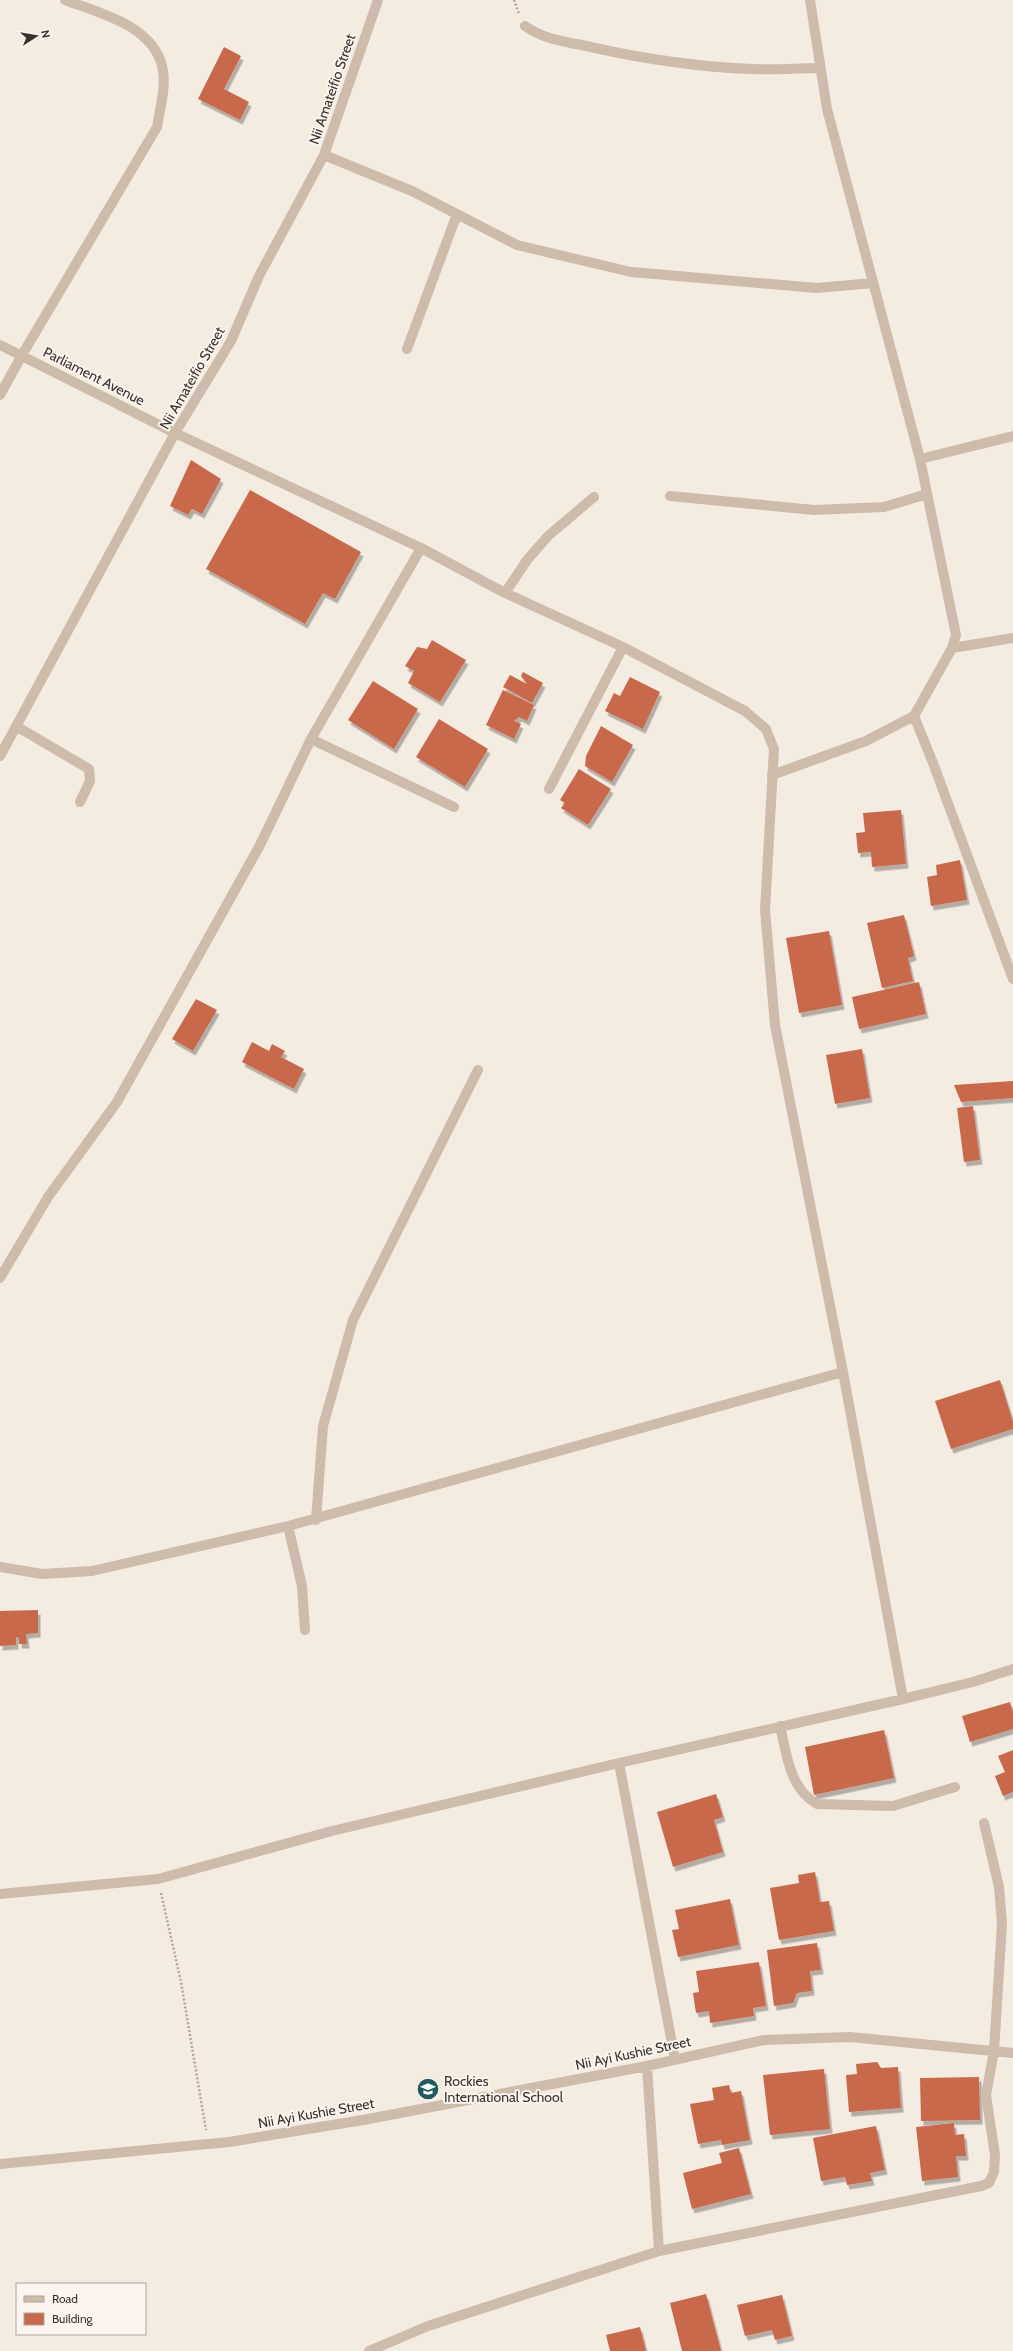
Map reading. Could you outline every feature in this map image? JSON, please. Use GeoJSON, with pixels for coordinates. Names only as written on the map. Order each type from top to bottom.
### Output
{"type":"FeatureCollection","features":[{"type":"Feature","properties":{"kind":"street"},"geometry":{"type":"LineString","coordinates":[[0,395],[22,355],[157,127],[162,93],[162,66],[150,42],[124,23],[65,0]]}},
{"type":"Feature","properties":{"kind":"street","name":"Nii Amateifio Street"},"geometry":{"type":"LineString","coordinates":[[0,756],[175,433],[231,341],[259,276],[324,155],[378,0]]}},
{"type":"Feature","properties":{"kind":"street"},"geometry":{"type":"LineString","coordinates":[[772,775],[866,742],[914,716],[952,648],[956,635],[955,623],[920,459],[827,109],[810,0]]}},
{"type":"Feature","properties":{"kind":"street"},"geometry":{"type":"LineString","coordinates":[[525,26],[535,33],[551,38],[626,55],[680,63],[754,69],[820,68]]}},
{"type":"Feature","properties":{"kind":"street"},"geometry":{"type":"LineString","coordinates":[[324,155],[412,191],[517,245],[631,272],[817,288],[873,283]]}},
{"type":"Feature","properties":{"kind":"street"},"geometry":{"type":"LineString","coordinates":[[407,349],[457,214]]}},
{"type":"Feature","properties":{"kind":"street","name":"Parliament Avenue"},"geometry":{"type":"LineString","coordinates":[[0,345],[175,433],[421,548],[505,593],[623,647],[745,711],[766,729],[774,749],[765,910],[775,1025],[843,1372],[903,1699]]}},
{"type":"Feature","properties":{"kind":"street"},"geometry":{"type":"LineString","coordinates":[[920,459],[1013,436]]}},
{"type":"Feature","properties":{"kind":"street"},"geometry":{"type":"LineString","coordinates":[[670,496],[814,510],[884,507],[927,494]]}},
{"type":"Feature","properties":{"kind":"street"},"geometry":{"type":"LineString","coordinates":[[505,593],[527,560],[548,536],[594,497]]}},
{"type":"Feature","properties":{"kind":"street"},"geometry":{"type":"LineString","coordinates":[[0,1278],[48,1197],[117,1102],[260,845],[311,739],[421,548]]}},
{"type":"Feature","properties":{"kind":"street"},"geometry":{"type":"LineString","coordinates":[[952,648],[1013,638]]}},
{"type":"Feature","properties":{"kind":"street"},"geometry":{"type":"LineString","coordinates":[[549,789],[623,647]]}},
{"type":"Feature","properties":{"kind":"street"},"geometry":{"type":"LineString","coordinates":[[914,716],[933,763],[1013,980]]}},
{"type":"Feature","properties":{"kind":"street"},"geometry":{"type":"LineString","coordinates":[[16,726],[89,769],[90,781],[80,802]]}},
{"type":"Feature","properties":{"kind":"street"},"geometry":{"type":"LineString","coordinates":[[311,739],[454,807]]}},
{"type":"Feature","properties":{"kind":"street"},"geometry":{"type":"LineString","coordinates":[[316,1520],[323,1426],[353,1320],[478,1070]]}},
{"type":"Feature","properties":{"kind":"street"},"geometry":{"type":"LineString","coordinates":[[0,1567],[42,1574],[92,1571],[316,1520],[843,1372]]}},
{"type":"Feature","properties":{"kind":"street"},"geometry":{"type":"LineString","coordinates":[[288,1526],[302,1586],[305,1630]]}},
{"type":"Feature","properties":{"kind":"street"},"geometry":{"type":"LineString","coordinates":[[0,1894],[158,1879],[332,1831],[619,1763],[903,1699],[973,1682],[1013,1668]]}},
{"type":"Feature","properties":{"kind":"street"},"geometry":{"type":"LineString","coordinates":[[780,1726],[793,1777],[798,1789],[807,1798],[817,1804],[893,1806],[955,1787]]}},
{"type":"Feature","properties":{"kind":"street"},"geometry":{"type":"LineString","coordinates":[[619,1763],[675,2059]]}},
{"type":"Feature","properties":{"kind":"street"},"geometry":{"type":"LineString","coordinates":[[369,2351],[428,2326],[659,2251],[981,2186],[989,2183],[994,2172],[995,2155],[986,2095],[994,2051],[1002,1924],[999,1887],[984,1823]]}},
{"type":"Feature","properties":{"kind":"street","name":"Nii Ayi Kushie Street"},"geometry":{"type":"LineString","coordinates":[[0,2164],[208,2144],[363,2120],[647,2066],[764,2040],[808,2037],[850,2037],[1013,2053]]}},
{"type":"Feature","properties":{"kind":"street"},"geometry":{"type":"LineString","coordinates":[[647,2066],[659,2251]]}},
{"type":"Feature","properties":{"kind":"path"},"geometry":{"type":"LineString","coordinates":[[158,1879],[181,1982],[208,2144]]}},
{"type":"Feature","properties":{"kind":"building"},"geometry":{"type":"Polygon","coordinates":[[[224,47],[241,56],[224,89],[249,102],[240,120],[198,99],[224,47]]]}},
{"type":"Feature","properties":{"kind":"building"},"geometry":{"type":"Polygon","coordinates":[[[191,460],[221,479],[202,514],[192,509],[188,515],[170,506],[191,460]]]}},
{"type":"Feature","properties":{"kind":"building"},"geometry":{"type":"Polygon","coordinates":[[[250,490],[361,552],[335,599],[323,593],[305,624],[206,569],[250,490]]]}},
{"type":"Feature","properties":{"kind":"building"},"geometry":{"type":"Polygon","coordinates":[[[432,640],[466,660],[440,702],[408,683],[414,671],[405,666],[417,647],[427,649],[432,640]]]}},
{"type":"Feature","properties":{"kind":"building"},"geometry":{"type":"Polygon","coordinates":[[[523,672],[543,683],[532,703],[503,687],[510,675],[527,684],[521,676],[523,672]]]}},
{"type":"Feature","properties":{"kind":"building"},"geometry":{"type":"Polygon","coordinates":[[[630,677],[660,692],[643,729],[605,711],[614,693],[620,696],[630,677]]]}},
{"type":"Feature","properties":{"kind":"building"},"geometry":{"type":"Polygon","coordinates":[[[373,681],[418,709],[394,749],[348,720],[373,681]]]}},
{"type":"Feature","properties":{"kind":"building"},"geometry":{"type":"Polygon","coordinates":[[[503,690],[534,705],[527,721],[519,717],[514,721],[521,724],[514,739],[486,725],[503,690]]]}},
{"type":"Feature","properties":{"kind":"building"},"geometry":{"type":"Polygon","coordinates":[[[439,719],[488,749],[465,787],[416,757],[439,719]]]}},
{"type":"Feature","properties":{"kind":"building"},"geometry":{"type":"Polygon","coordinates":[[[601,726],[633,745],[612,782],[585,766],[586,756],[601,726]]]}},
{"type":"Feature","properties":{"kind":"building"},"geometry":{"type":"Polygon","coordinates":[[[579,769],[611,789],[588,825],[561,808],[565,803],[560,800],[579,769]]]}},
{"type":"Feature","properties":{"kind":"building"},"geometry":{"type":"Polygon","coordinates":[[[901,810],[906,864],[872,867],[871,852],[858,853],[856,833],[865,832],[863,813],[901,810]]]}},
{"type":"Feature","properties":{"kind":"building"},"geometry":{"type":"Polygon","coordinates":[[[960,860],[967,900],[931,906],[927,877],[937,875],[936,865],[960,860]]]}},
{"type":"Feature","properties":{"kind":"building"},"geometry":{"type":"Polygon","coordinates":[[[904,915],[914,956],[908,958],[913,981],[882,988],[867,923],[904,915]]]}},
{"type":"Feature","properties":{"kind":"building"},"geometry":{"type":"Polygon","coordinates":[[[829,931],[842,1005],[799,1013],[786,938],[829,931]]]}},
{"type":"Feature","properties":{"kind":"building"},"geometry":{"type":"Polygon","coordinates":[[[919,982],[926,1014],[859,1029],[852,997],[919,982]]]}},
{"type":"Feature","properties":{"kind":"building"},"geometry":{"type":"Polygon","coordinates":[[[196,999],[217,1010],[193,1051],[172,1039],[196,999]]]}},
{"type":"Feature","properties":{"kind":"building"},"geometry":{"type":"Polygon","coordinates":[[[252,1042],[269,1051],[272,1044],[285,1051],[281,1057],[304,1069],[294,1089],[242,1062],[252,1042]]]}},
{"type":"Feature","properties":{"kind":"building"},"geometry":{"type":"Polygon","coordinates":[[[862,1049],[870,1098],[835,1104],[826,1055],[862,1049]]]}},
{"type":"Feature","properties":{"kind":"building"},"geometry":{"type":"Polygon","coordinates":[[[1013,1081],[1013,1098],[961,1102],[954,1085],[1013,1081]]]}},
{"type":"Feature","properties":{"kind":"building"},"geometry":{"type":"Polygon","coordinates":[[[973,1106],[980,1160],[964,1162],[957,1108],[973,1106]]]}},
{"type":"Feature","properties":{"kind":"building"},"geometry":{"type":"Polygon","coordinates":[[[1000,1380],[1013,1422],[1013,1429],[951,1449],[935,1401],[1000,1380]]]}},
{"type":"Feature","properties":{"kind":"building"},"geometry":{"type":"Polygon","coordinates":[[[38,1610],[38,1633],[26,1634],[27,1644],[19,1644],[19,1638],[16,1637],[16,1645],[0,1646],[0,1611],[38,1610]]]}},
{"type":"Feature","properties":{"kind":"building"},"geometry":{"type":"Polygon","coordinates":[[[1010,1702],[1013,1712],[1013,1729],[970,1742],[962,1716],[1010,1702]]]}},
{"type":"Feature","properties":{"kind":"building"},"geometry":{"type":"Polygon","coordinates":[[[884,1730],[894,1778],[814,1795],[805,1747],[884,1730]]]}},
{"type":"Feature","properties":{"kind":"building"},"geometry":{"type":"Polygon","coordinates":[[[1013,1750],[1013,1792],[1003,1796],[995,1776],[1005,1772],[998,1756],[1013,1750]]]}},
{"type":"Feature","properties":{"kind":"building"},"geometry":{"type":"Polygon","coordinates":[[[716,1794],[723,1817],[714,1820],[723,1852],[673,1867],[657,1812],[716,1794]]]}},
{"type":"Feature","properties":{"kind":"building"},"geometry":{"type":"Polygon","coordinates":[[[815,1872],[820,1902],[829,1901],[834,1931],[779,1940],[770,1888],[799,1883],[798,1875],[815,1872]]]}},
{"type":"Feature","properties":{"kind":"building"},"geometry":{"type":"Polygon","coordinates":[[[730,1899],[739,1945],[678,1957],[672,1930],[679,1929],[675,1910],[730,1899]]]}},
{"type":"Feature","properties":{"kind":"building"},"geometry":{"type":"Polygon","coordinates":[[[817,1943],[821,1970],[810,1971],[812,1991],[797,1993],[793,2003],[774,2006],[767,1950],[817,1943]]]}},
{"type":"Feature","properties":{"kind":"building"},"geometry":{"type":"Polygon","coordinates":[[[759,1962],[766,2006],[753,2008],[754,2016],[710,2023],[709,2011],[696,2013],[693,1993],[699,1992],[696,1971],[759,1962]]]}},
{"type":"Feature","properties":{"kind":"building"},"geometry":{"type":"Polygon","coordinates":[[[877,2062],[881,2068],[898,2067],[901,2108],[849,2112],[846,2075],[857,2074],[856,2064],[877,2062]]]}},
{"type":"Feature","properties":{"kind":"building"},"geometry":{"type":"Polygon","coordinates":[[[824,2069],[830,2129],[770,2135],[763,2075],[824,2069]]]}},
{"type":"Feature","properties":{"kind":"building"},"geometry":{"type":"Polygon","coordinates":[[[979,2077],[980,2120],[921,2121],[920,2078],[979,2077]]]}},
{"type":"Feature","properties":{"kind":"building"},"geometry":{"type":"Polygon","coordinates":[[[729,2085],[731,2093],[741,2091],[750,2140],[722,2145],[721,2140],[698,2144],[690,2104],[714,2100],[712,2088],[729,2085]]]}},
{"type":"Feature","properties":{"kind":"building"},"geometry":{"type":"Polygon","coordinates":[[[954,2123],[955,2135],[964,2134],[966,2156],[956,2156],[958,2177],[922,2181],[916,2127],[954,2123]]]}},
{"type":"Feature","properties":{"kind":"building"},"geometry":{"type":"Polygon","coordinates":[[[876,2126],[885,2170],[870,2173],[872,2181],[847,2185],[845,2177],[821,2181],[813,2138],[876,2126]]]}},
{"type":"Feature","properties":{"kind":"building"},"geometry":{"type":"Polygon","coordinates":[[[739,2148],[751,2194],[692,2209],[683,2173],[722,2163],[719,2153],[739,2148]]]}},
{"type":"Feature","properties":{"kind":"building"},"geometry":{"type":"Polygon","coordinates":[[[706,2294],[721,2351],[682,2351],[670,2303],[706,2294]]]}},
{"type":"Feature","properties":{"kind":"building"},"geometry":{"type":"Polygon","coordinates":[[[782,2295],[792,2336],[775,2340],[772,2330],[745,2336],[737,2305],[782,2295]]]}},
{"type":"Feature","properties":{"kind":"building"},"geometry":{"type":"Polygon","coordinates":[[[640,2327],[646,2351],[610,2351],[606,2335],[640,2327]]]}},
{"type":"Feature","properties":{"kind":"place","name":"Rockies International School"},"geometry":{"type":"Point","coordinates":[428,2089]}}]}
